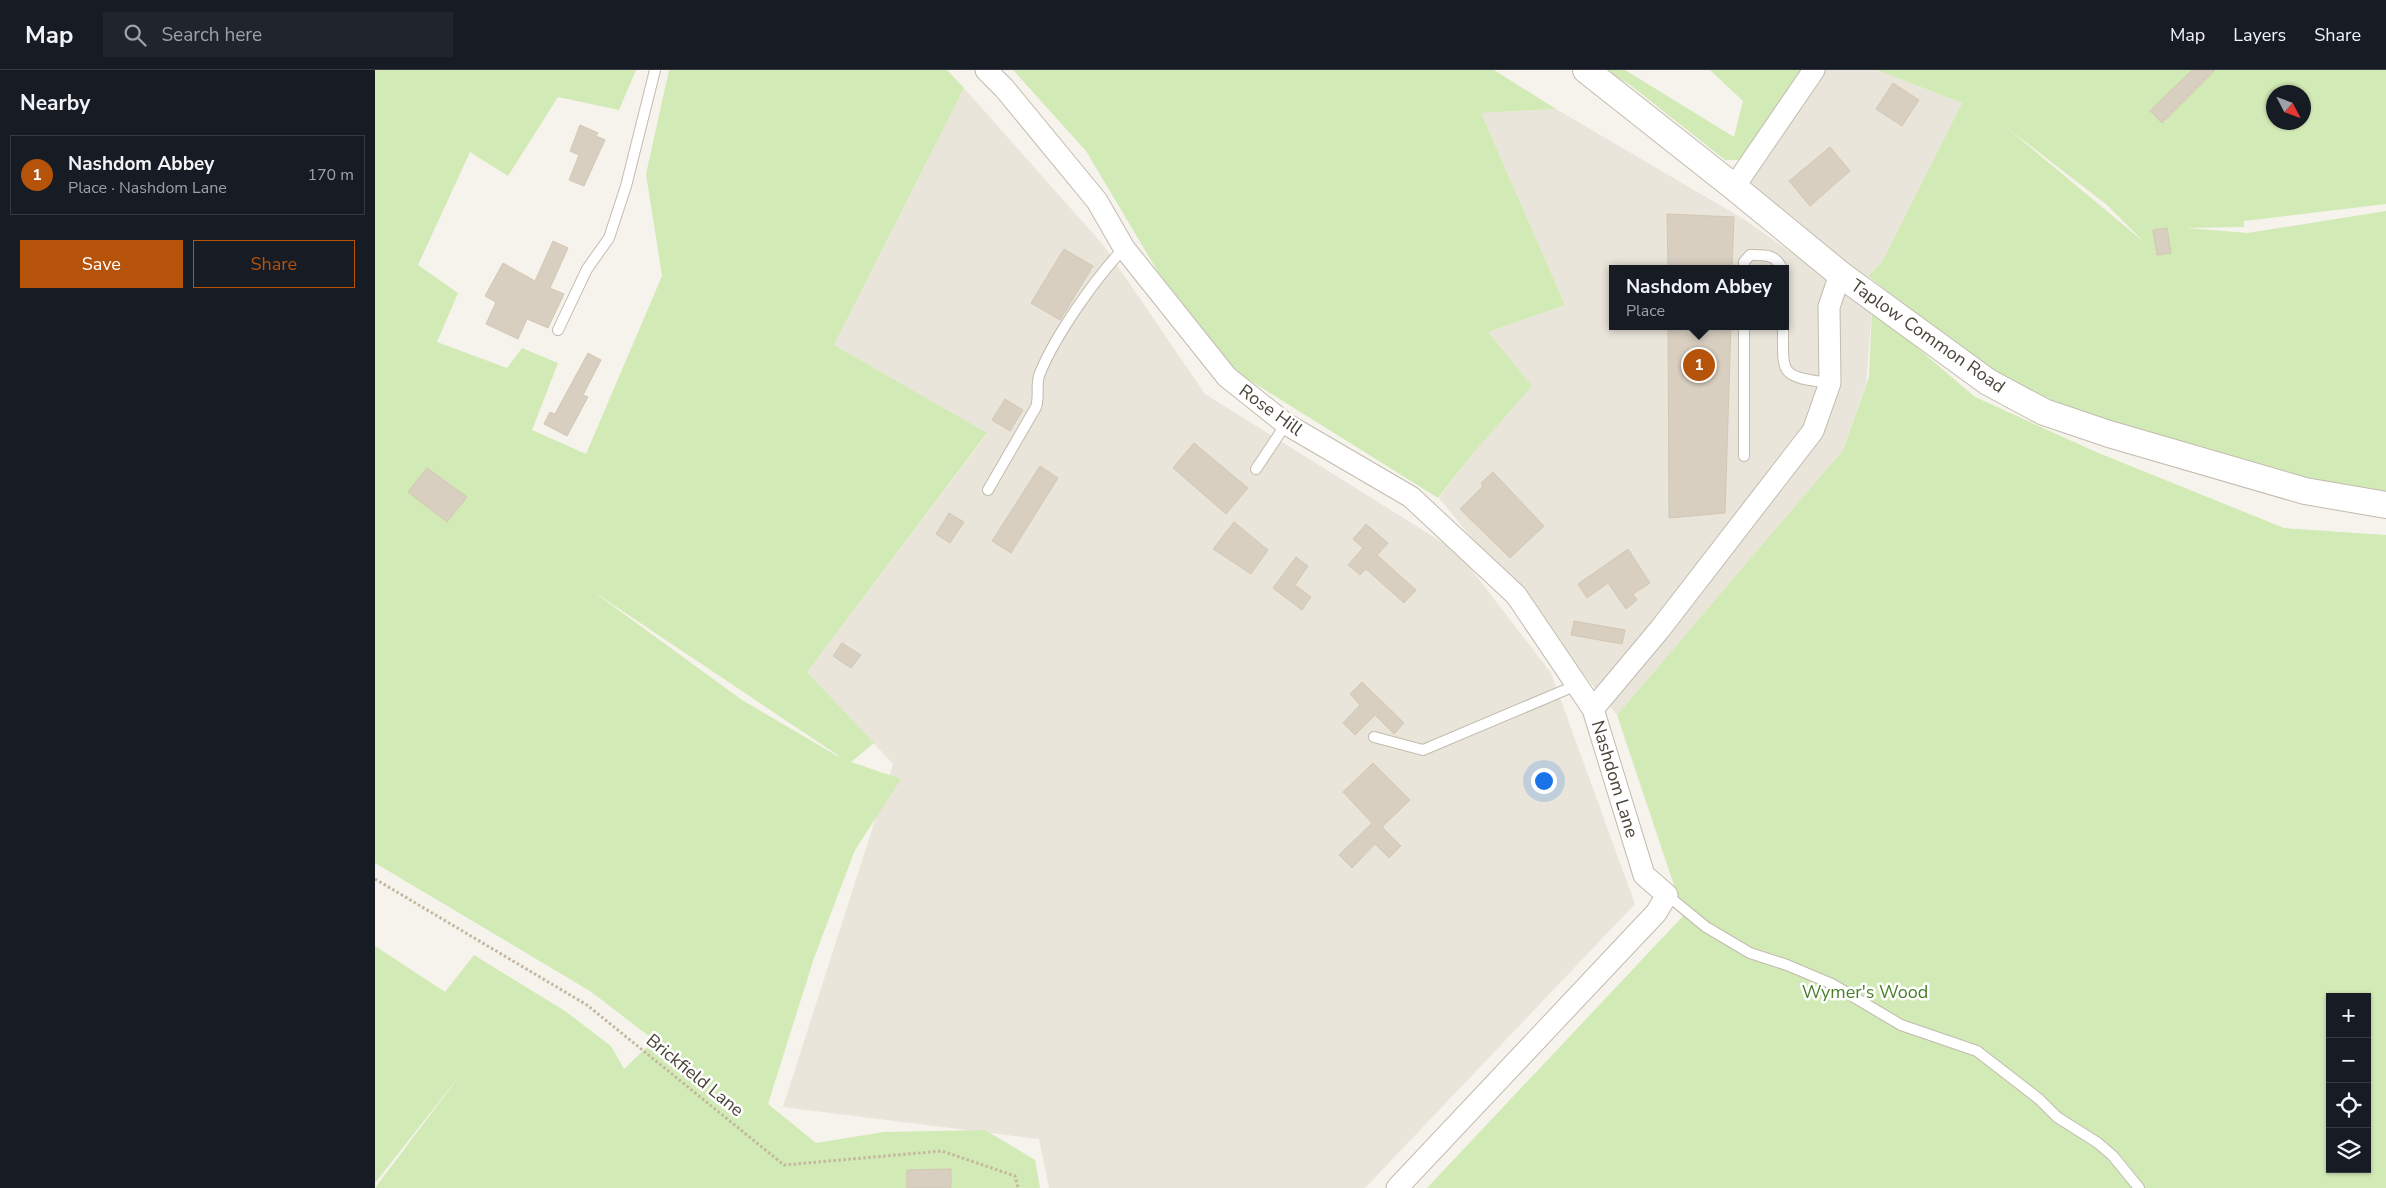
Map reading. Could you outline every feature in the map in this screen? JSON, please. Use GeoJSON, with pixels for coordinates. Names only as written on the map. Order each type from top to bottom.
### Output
{"type":"FeatureCollection","features":[{"type":"Feature","properties":{"kind":"street","name":"Rose Hill"},"geometry":{"type":"LineString","coordinates":[[986,70],[1004,88],[1097,201],[1124,248],[1227,377],[1287,424],[1411,497],[1515,595],[1593,709]]}},
{"type":"Feature","properties":{"kind":"street","name":"Taplow Common Road"},"geometry":{"type":"LineString","coordinates":[[1586,70],[1734,186],[1840,274],[1988,382],[2044,412],[2109,434],[2305,491],[2386,505]]}},
{"type":"Feature","properties":{"kind":"street"},"geometry":{"type":"LineString","coordinates":[[1734,186],[1814,70]]}},
{"type":"Feature","properties":{"kind":"street","name":"Nashdom Lane"},"geometry":{"type":"LineString","coordinates":[[1667,896],[1644,875],[1593,709],[1660,629],[1813,431],[1830,383],[1829,307],[1840,274]]}},
{"type":"Feature","properties":{"kind":"street"},"geometry":{"type":"LineString","coordinates":[[1397,1188],[1656,914],[1667,896]]}},
{"type":"Feature","properties":{"kind":"lane"},"geometry":{"type":"LineString","coordinates":[[558,330],[587,269],[609,238],[625,186],[655,70]]}},
{"type":"Feature","properties":{"kind":"lane"},"geometry":{"type":"LineString","coordinates":[[988,490],[1036,407],[1039,398],[1037,380],[1056,343],[1096,281],[1124,248]]}},
{"type":"Feature","properties":{"kind":"lane"},"geometry":{"type":"LineString","coordinates":[[1744,265],[1744,262],[1750,255],[1769,255],[1779,261],[1780,265]]}},
{"type":"Feature","properties":{"kind":"lane"},"geometry":{"type":"LineString","coordinates":[[1744,330],[1744,456]]}},
{"type":"Feature","properties":{"kind":"lane"},"geometry":{"type":"LineString","coordinates":[[1783,330],[1784,366],[1789,373],[1795,378],[1830,383]]}},
{"type":"Feature","properties":{"kind":"lane"},"geometry":{"type":"LineString","coordinates":[[1256,469],[1287,424]]}},
{"type":"Feature","properties":{"kind":"lane"},"geometry":{"type":"LineString","coordinates":[[1374,737],[1423,750],[1577,685]]}},
{"type":"Feature","properties":{"kind":"lane"},"geometry":{"type":"LineString","coordinates":[[1667,896],[1706,927],[1749,953],[1787,965],[1832,984],[1901,1025],[1977,1051],[2039,1099],[2057,1117],[2098,1143],[2113,1156],[2139,1188]]}},
{"type":"Feature","properties":{"kind":"path","name":"Brickfield Lane"},"geometry":{"type":"LineString","coordinates":[[375,879],[587,1005],[784,1165],[942,1151],[1015,1176],[1018,1188]]}},
{"type":"Feature","properties":{"kind":"shaded area"},"geometry":{"type":"Polygon","coordinates":[[[1822,70],[1877,70],[1962,103],[1882,262],[1868,276],[1863,277],[1760,194],[1750,182],[1822,70]]]}},
{"type":"Feature","properties":{"kind":"shaded area"},"geometry":{"type":"Polygon","coordinates":[[[964,88],[1104,246],[1205,394],[1458,552],[1551,673],[1635,904],[1365,1188],[1049,1188],[1039,1139],[783,1107],[893,764],[807,672],[987,434],[834,345],[964,88]]]}},
{"type":"Feature","properties":{"kind":"shaded area"},"geometry":{"type":"Polygon","coordinates":[[[1556,109],[1745,220],[1872,309],[1866,384],[1843,450],[1617,715],[1439,498],[1474,452],[1488,332],[1565,305],[1481,113],[1556,109]]]}},
{"type":"Feature","properties":{"kind":"green space"},"geometry":{"type":"Polygon","coordinates":[[[375,70],[636,70],[619,110],[558,97],[508,176],[470,152],[418,265],[458,293],[437,342],[507,368],[522,348],[558,363],[532,430],[586,454],[662,276],[646,174],[669,70],[947,70],[964,88],[834,345],[987,433],[807,672],[874,743],[851,762],[901,779],[855,850],[814,958],[768,1104],[816,1143],[884,1132],[985,1130],[1035,1160],[1040,1188],[375,1188],[464,1070],[375,1183],[375,946],[445,992],[474,955],[565,1011],[611,1046],[624,1069],[647,1047],[650,1037],[590,991],[375,863],[375,70]],[[591,590],[742,700],[839,756],[591,590]]]}},
{"type":"Feature","properties":{"kind":"green space"},"geometry":{"type":"Polygon","coordinates":[[[1013,70],[1494,70],[1556,109],[1481,113],[1565,305],[1488,332],[1532,386],[1474,452],[1438,498],[1230,368],[1158,272],[1086,151],[1013,70]]]}},
{"type":"Feature","properties":{"kind":"green space"},"geometry":{"type":"Polygon","coordinates":[[[1603,70],[1625,70],[1734,137],[1743,101],[1710,70],[1801,70],[1753,149],[1742,160],[1725,160],[1629,84],[1603,70]]]}},
{"type":"Feature","properties":{"kind":"green space"},"geometry":{"type":"Polygon","coordinates":[[[1877,70],[2386,70],[2386,204],[2244,221],[2244,227],[2186,228],[2248,233],[2386,211],[2386,499],[2283,480],[2084,414],[1994,374],[1868,276],[1882,262],[1962,103],[1877,70]],[[2006,127],[2144,242],[2107,205],[2006,127]]]}},
{"type":"Feature","properties":{"kind":"green space","name":"Wymer's Wood"},"geometry":{"type":"Polygon","coordinates":[[[1872,309],[1975,397],[2096,452],[2284,528],[2386,535],[2386,1188],[1427,1188],[1684,915],[1617,715],[1843,450],[1869,377],[1872,309]]]}},
{"type":"Feature","properties":{"kind":"building"},"geometry":{"type":"Polygon","coordinates":[[[2192,70],[2215,70],[2162,123],[2150,111],[2192,70]]]}},
{"type":"Feature","properties":{"kind":"building"},"geometry":{"type":"Polygon","coordinates":[[[1893,83],[1919,100],[1902,126],[1876,109],[1893,83]]]}},
{"type":"Feature","properties":{"kind":"building"},"geometry":{"type":"Polygon","coordinates":[[[580,125],[598,133],[596,136],[605,140],[584,186],[569,180],[579,155],[570,151],[580,125]]]}},
{"type":"Feature","properties":{"kind":"building"},"geometry":{"type":"Polygon","coordinates":[[[1830,147],[1850,171],[1810,206],[1789,181],[1830,147]]]}},
{"type":"Feature","properties":{"kind":"building"},"geometry":{"type":"Polygon","coordinates":[[[1667,214],[1734,217],[1732,265],[1668,265],[1667,214]]]}},
{"type":"Feature","properties":{"kind":"building"},"geometry":{"type":"Polygon","coordinates":[[[2167,228],[2171,253],[2157,255],[2153,230],[2167,228]]]}},
{"type":"Feature","properties":{"kind":"building"},"geometry":{"type":"Polygon","coordinates":[[[553,241],[568,248],[550,288],[564,294],[548,328],[527,319],[518,339],[486,324],[496,302],[485,296],[503,263],[535,281],[553,241]]]}},
{"type":"Feature","properties":{"kind":"building"},"geometry":{"type":"Polygon","coordinates":[[[1064,249],[1093,266],[1060,320],[1031,303],[1064,249]]]}},
{"type":"Feature","properties":{"kind":"building"},"geometry":{"type":"Polygon","coordinates":[[[1668,330],[1731,330],[1725,513],[1669,518],[1668,330]]]}},
{"type":"Feature","properties":{"kind":"building"},"geometry":{"type":"Polygon","coordinates":[[[588,353],[601,360],[583,395],[588,397],[567,436],[544,424],[550,412],[555,414],[588,353]]]}},
{"type":"Feature","properties":{"kind":"building"},"geometry":{"type":"Polygon","coordinates":[[[1005,399],[1023,410],[1010,431],[992,420],[1005,399]]]}},
{"type":"Feature","properties":{"kind":"building"},"geometry":{"type":"Polygon","coordinates":[[[1194,443],[1248,488],[1226,514],[1173,468],[1194,443]]]}},
{"type":"Feature","properties":{"kind":"building"},"geometry":{"type":"Polygon","coordinates":[[[1040,466],[1058,478],[1011,553],[992,541],[1040,466]]]}},
{"type":"Feature","properties":{"kind":"building"},"geometry":{"type":"Polygon","coordinates":[[[427,468],[467,497],[447,522],[408,492],[427,468]]]}},
{"type":"Feature","properties":{"kind":"building"},"geometry":{"type":"Polygon","coordinates":[[[1493,472],[1544,526],[1510,558],[1460,509],[1483,486],[1481,483],[1493,472]]]}},
{"type":"Feature","properties":{"kind":"building"},"geometry":{"type":"Polygon","coordinates":[[[949,513],[964,522],[950,543],[936,534],[949,513]]]}},
{"type":"Feature","properties":{"kind":"building"},"geometry":{"type":"Polygon","coordinates":[[[1234,522],[1268,550],[1251,574],[1213,549],[1234,522]]]}},
{"type":"Feature","properties":{"kind":"building"},"geometry":{"type":"Polygon","coordinates":[[[1366,524],[1388,543],[1377,555],[1416,590],[1404,603],[1366,569],[1360,575],[1348,565],[1363,548],[1353,539],[1366,524]]]}},
{"type":"Feature","properties":{"kind":"building"},"geometry":{"type":"Polygon","coordinates":[[[1628,549],[1650,583],[1633,594],[1637,600],[1626,609],[1608,583],[1587,598],[1578,584],[1628,549]]]}},
{"type":"Feature","properties":{"kind":"building"},"geometry":{"type":"Polygon","coordinates":[[[1296,557],[1308,566],[1295,585],[1311,597],[1302,610],[1273,588],[1296,557]]]}},
{"type":"Feature","properties":{"kind":"building"},"geometry":{"type":"Polygon","coordinates":[[[1574,621],[1625,630],[1622,644],[1571,635],[1574,621]]]}},
{"type":"Feature","properties":{"kind":"building"},"geometry":{"type":"Polygon","coordinates":[[[842,643],[861,655],[851,668],[833,656],[842,643]]]}},
{"type":"Feature","properties":{"kind":"building"},"geometry":{"type":"Polygon","coordinates":[[[1362,682],[1404,723],[1394,734],[1375,715],[1355,735],[1343,723],[1360,705],[1350,694],[1362,682]]]}},
{"type":"Feature","properties":{"kind":"building"},"geometry":{"type":"Polygon","coordinates":[[[1373,763],[1410,800],[1382,827],[1401,846],[1389,858],[1375,844],[1352,868],[1339,855],[1372,823],[1343,792],[1373,763]]]}},
{"type":"Feature","properties":{"kind":"building"},"geometry":{"type":"Polygon","coordinates":[[[951,1169],[951,1188],[907,1188],[907,1170],[951,1169]]]}},
{"type":"Feature","properties":{"kind":"place","name":"Nashdom Abbey"},"geometry":{"type":"Point","coordinates":[1699,365]}}]}
